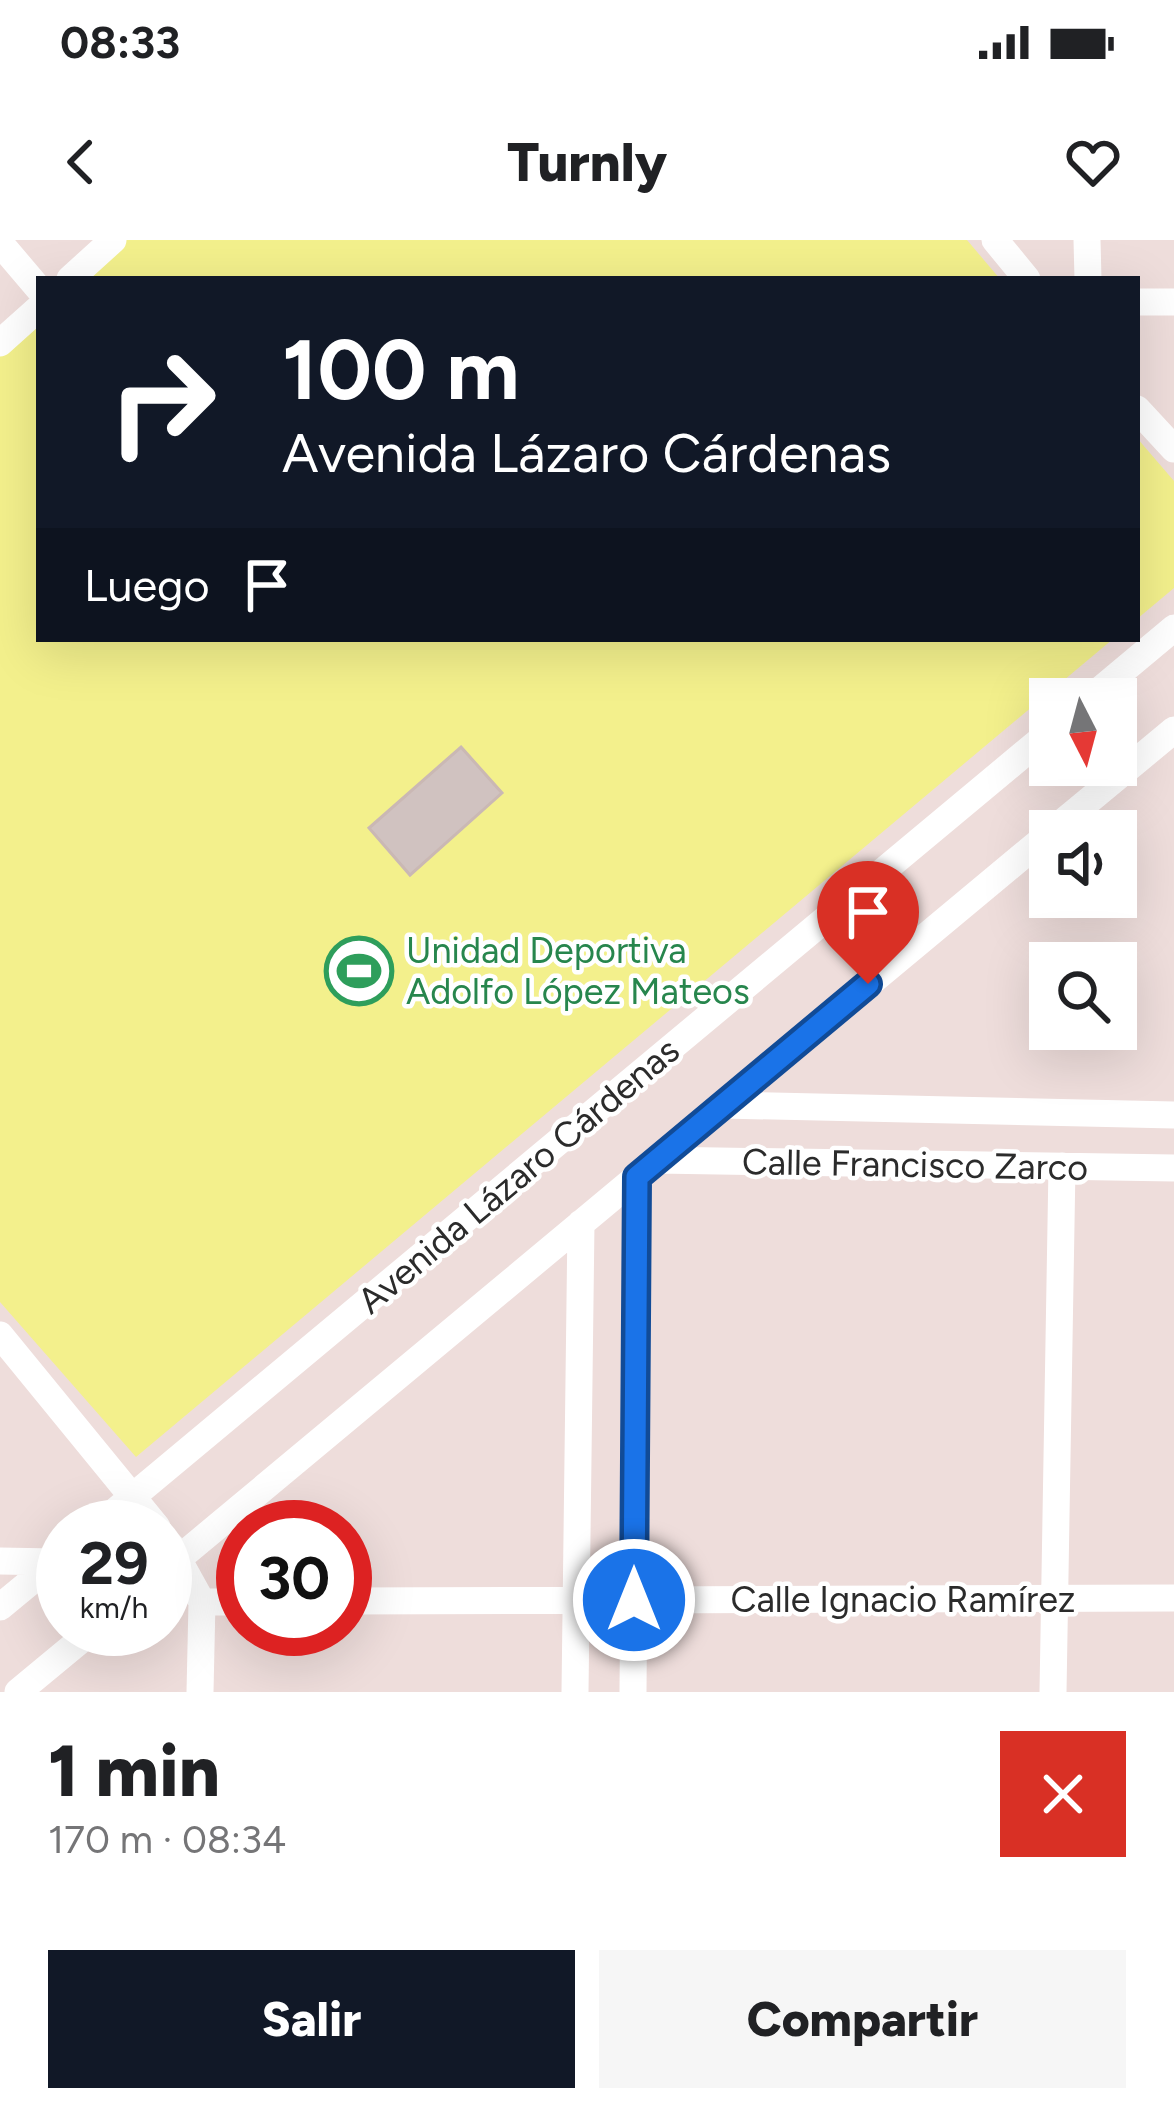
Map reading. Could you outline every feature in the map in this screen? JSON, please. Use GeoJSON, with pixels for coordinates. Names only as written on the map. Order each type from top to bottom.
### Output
{"type":"FeatureCollection","features":[{"type":"Feature","properties":{"kind":"street"},"geometry":{"type":"LineString","coordinates":[[73,276],[113,240]]}},
{"type":"Feature","properties":{"kind":"street"},"geometry":{"type":"LineString","coordinates":[[995,240],[1025,276]]}},
{"type":"Feature","properties":{"kind":"street"},"geometry":{"type":"LineString","coordinates":[[1087,240],[1088,276]]}},
{"type":"Feature","properties":{"kind":"street"},"geometry":{"type":"LineString","coordinates":[[11,252],[36,285]]}},
{"type":"Feature","properties":{"kind":"street"},"geometry":{"type":"LineString","coordinates":[[1140,302],[1174,302]]}},
{"type":"Feature","properties":{"kind":"street"},"geometry":{"type":"LineString","coordinates":[[0,343],[36,311]]}},
{"type":"Feature","properties":{"kind":"street"},"geometry":{"type":"LineString","coordinates":[[1140,412],[1174,449]]}},
{"type":"Feature","properties":{"kind":"street"},"geometry":{"type":"LineString","coordinates":[[1114,678],[1174,628]]}},
{"type":"Feature","properties":{"kind":"street"},"geometry":{"type":"LineString","coordinates":[[1078,810],[1174,730]]}},
{"type":"Feature","properties":{"kind":"street","name":"Avenida Lázaro Cárdenas"},"geometry":{"type":"LineString","coordinates":[[128,1500],[1029,749]]}},
{"type":"Feature","properties":{"kind":"street"},"geometry":{"type":"LineString","coordinates":[[192,1537],[647,1169],[1029,850]]}},
{"type":"Feature","properties":{"kind":"street","name":"Calle Francisco Zarco"},"geometry":{"type":"LineString","coordinates":[[723,1106],[1174,1114]]}},
{"type":"Feature","properties":{"kind":"street"},"geometry":{"type":"LineString","coordinates":[[1053,1692],[1063,1166]]}},
{"type":"Feature","properties":{"kind":"street","name":"Calle Francisco Zarco"},"geometry":{"type":"LineString","coordinates":[[647,1169],[1174,1168]]}},
{"type":"Feature","properties":{"kind":"street"},"geometry":{"type":"LineString","coordinates":[[633,1692],[647,1169]]}},
{"type":"Feature","properties":{"kind":"street"},"geometry":{"type":"LineString","coordinates":[[575,1692],[581,1223]]}},
{"type":"Feature","properties":{"kind":"street"},"geometry":{"type":"LineString","coordinates":[[0,1335],[138,1500]]}},
{"type":"Feature","properties":{"kind":"street"},"geometry":{"type":"LineString","coordinates":[[0,1561],[36,1559]]}},
{"type":"Feature","properties":{"kind":"street"},"geometry":{"type":"LineString","coordinates":[[0,1607],[36,1577]]}},
{"type":"Feature","properties":{"kind":"street"},"geometry":{"type":"LineString","coordinates":[[192,1587],[202,1602],[200,1692]]}},
{"type":"Feature","properties":{"kind":"street","name":"Calle Ignacio Ramírez"},"geometry":{"type":"LineString","coordinates":[[372,1601],[1174,1598]]}},
{"type":"Feature","properties":{"kind":"street"},"geometry":{"type":"LineString","coordinates":[[202,1602],[216,1602]]}},
{"type":"Feature","properties":{"kind":"street"},"geometry":{"type":"LineString","coordinates":[[18,1692],[61,1656]]}},
{"type":"Feature","properties":{"kind":"shaded area"},"geometry":{"type":"Polygon","coordinates":[[[110,240],[967,240],[997,276],[68,276],[110,240]]]}},
{"type":"Feature","properties":{"kind":"shaded area","name":"Unidad Deportiva Adolfo López Mateos"},"geometry":{"type":"Polygon","coordinates":[[[36,306],[36,642],[1109,642],[1066,678],[1029,678],[1029,709],[136,1457],[0,1302],[0,339],[36,306]]]}},
{"type":"Feature","properties":{"kind":"shaded area"},"geometry":{"type":"Polygon","coordinates":[[[1140,441],[1174,481],[1174,588],[1140,616],[1140,441]]]}},
{"type":"Feature","properties":{"kind":"building"},"geometry":{"type":"Polygon","coordinates":[[[461,747],[502,793],[410,875],[369,828],[461,747]]]}},
{"type":"Feature","properties":{"kind":"place","name":"Unidad Deportiva Adolfo López Mateos"},"geometry":{"type":"Point","coordinates":[359,971]}},
{"type":"Feature","properties":{"kind":"route"},"geometry":{"type":"LineString","coordinates":[[634,1600],[637,1177],[868,984]]}}]}
